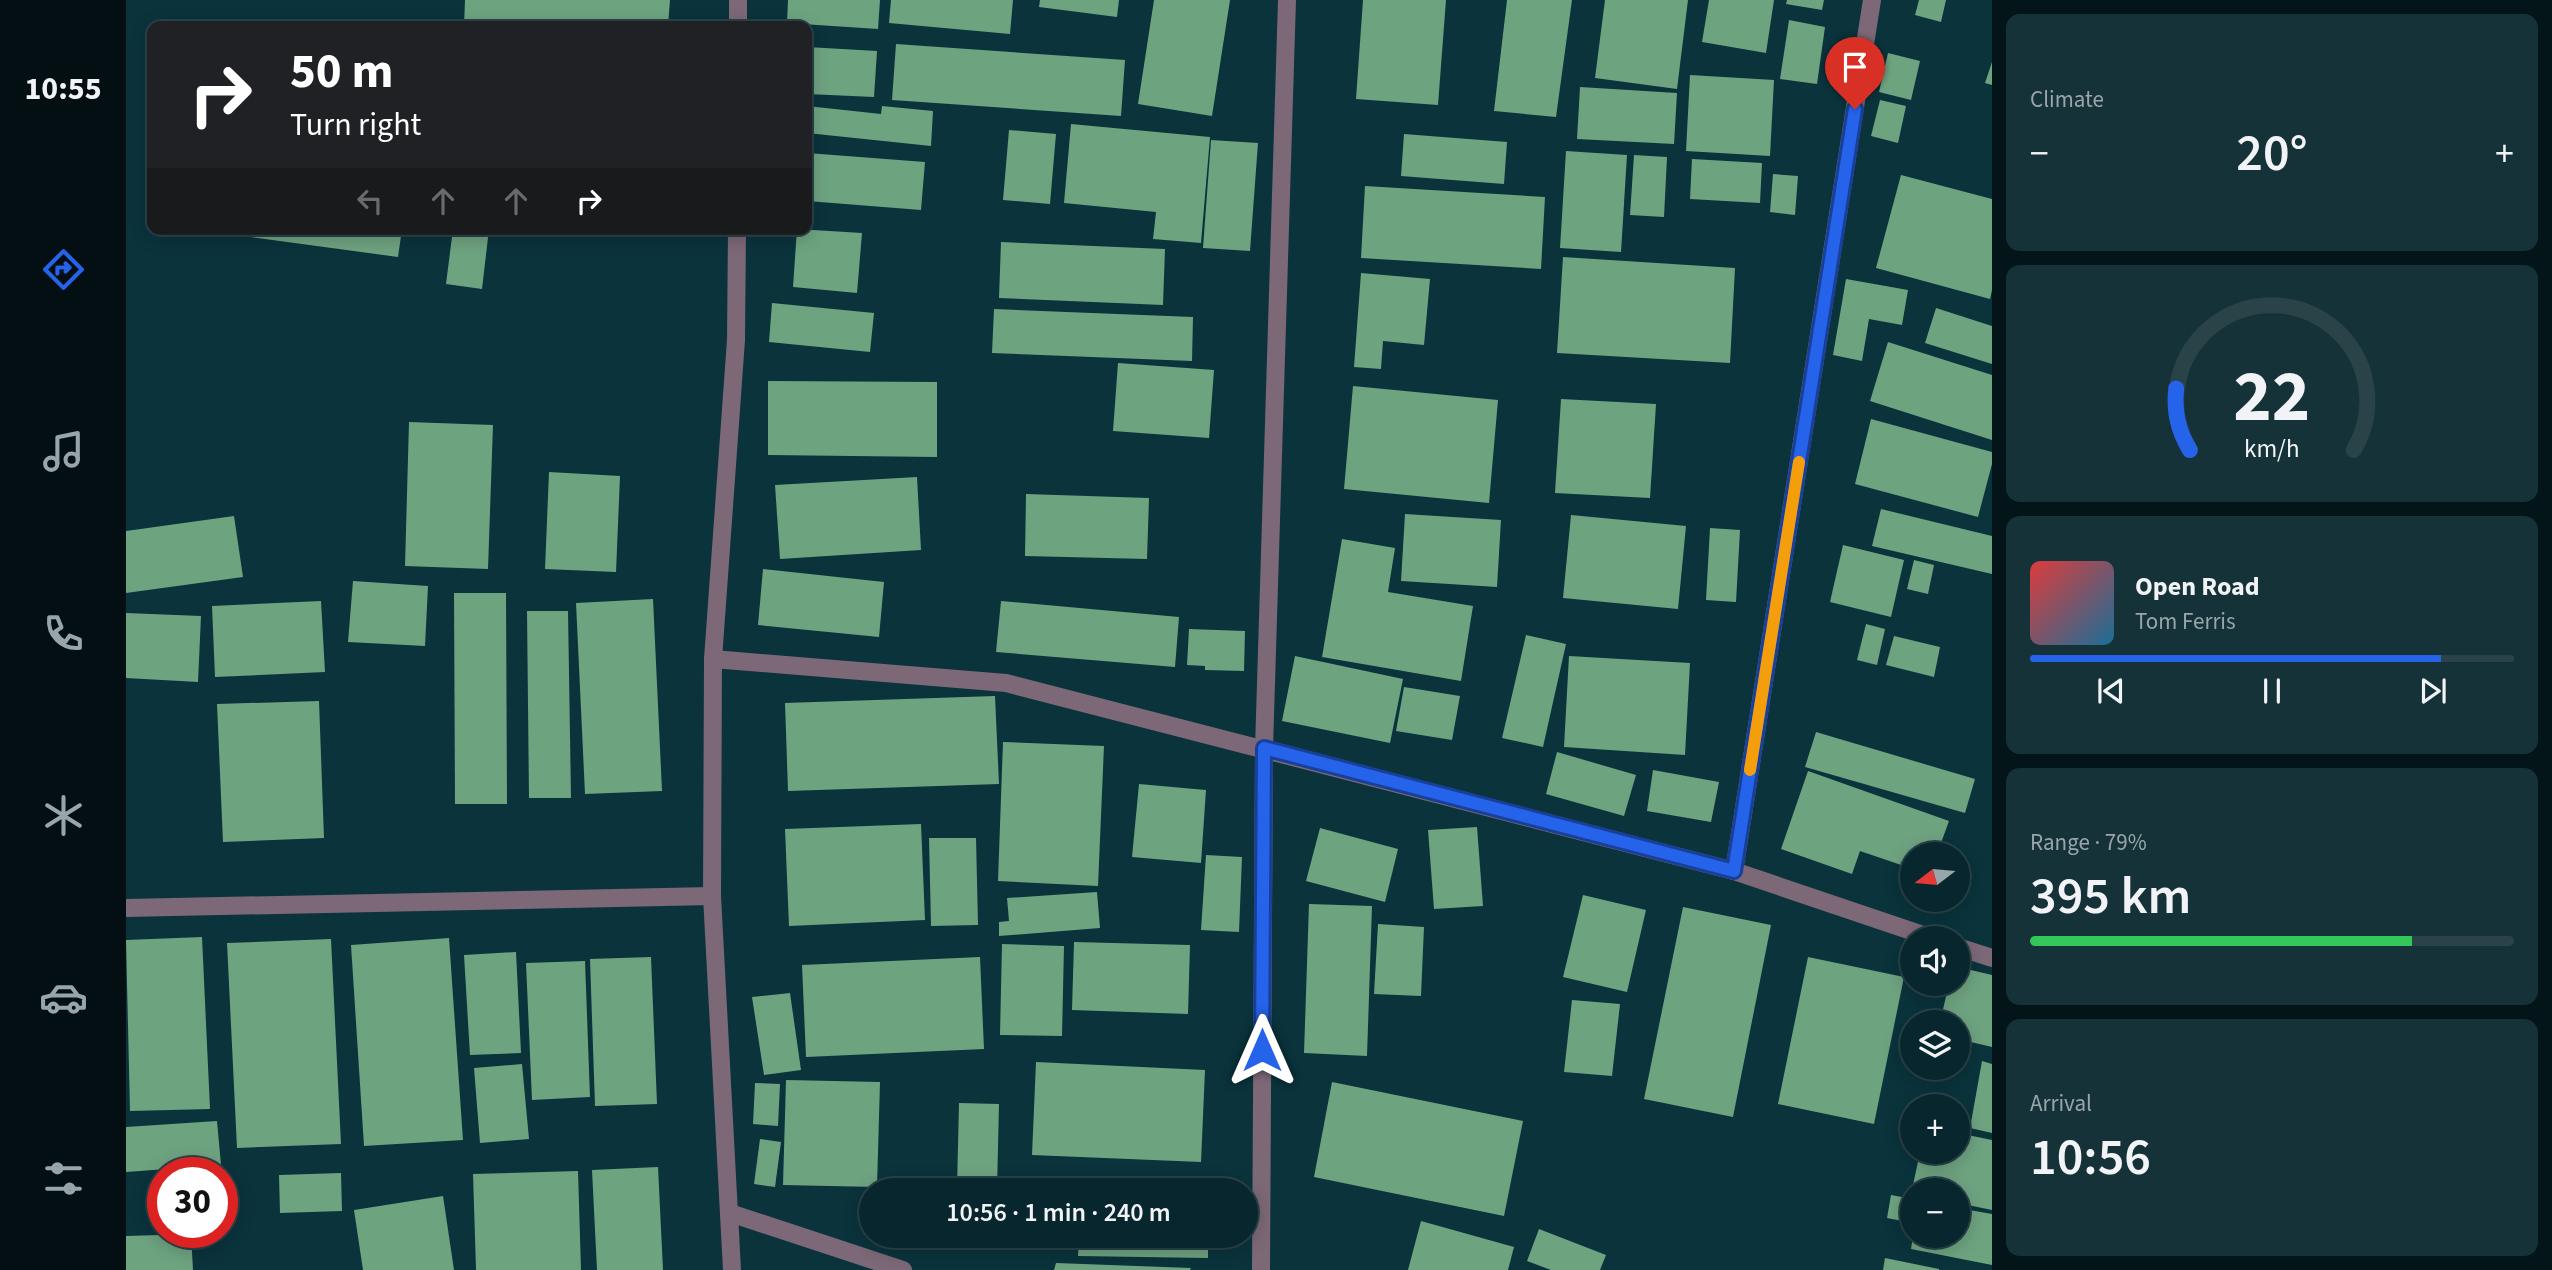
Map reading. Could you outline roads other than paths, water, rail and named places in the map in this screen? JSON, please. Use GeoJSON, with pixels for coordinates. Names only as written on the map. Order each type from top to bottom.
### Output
{"type":"FeatureCollection","features":[{"type":"Feature","properties":{"kind":"street"},"geometry":{"type":"LineString","coordinates":[[738,0],[738,21]]}},
{"type":"Feature","properties":{"kind":"street"},"geometry":{"type":"LineString","coordinates":[[1261,1270],[1264,748],[1287,0]]}},
{"type":"Feature","properties":{"kind":"street"},"geometry":{"type":"LineString","coordinates":[[1734,871],[1872,0]]}},
{"type":"Feature","properties":{"kind":"street"},"geometry":{"type":"LineString","coordinates":[[732,1270],[712,897],[713,659],[736,340],[737,235]]}},
{"type":"Feature","properties":{"kind":"street"},"geometry":{"type":"LineString","coordinates":[[713,659],[1006,684],[1264,748],[1734,871],[1900,927]]}},
{"type":"Feature","properties":{"kind":"street"},"geometry":{"type":"LineString","coordinates":[[126,908],[712,897]]}},
{"type":"Feature","properties":{"kind":"street"},"geometry":{"type":"LineString","coordinates":[[1970,951],[1992,958]]}},
{"type":"Feature","properties":{"kind":"street"},"geometry":{"type":"LineString","coordinates":[[730,1213],[903,1270]]}}]}
